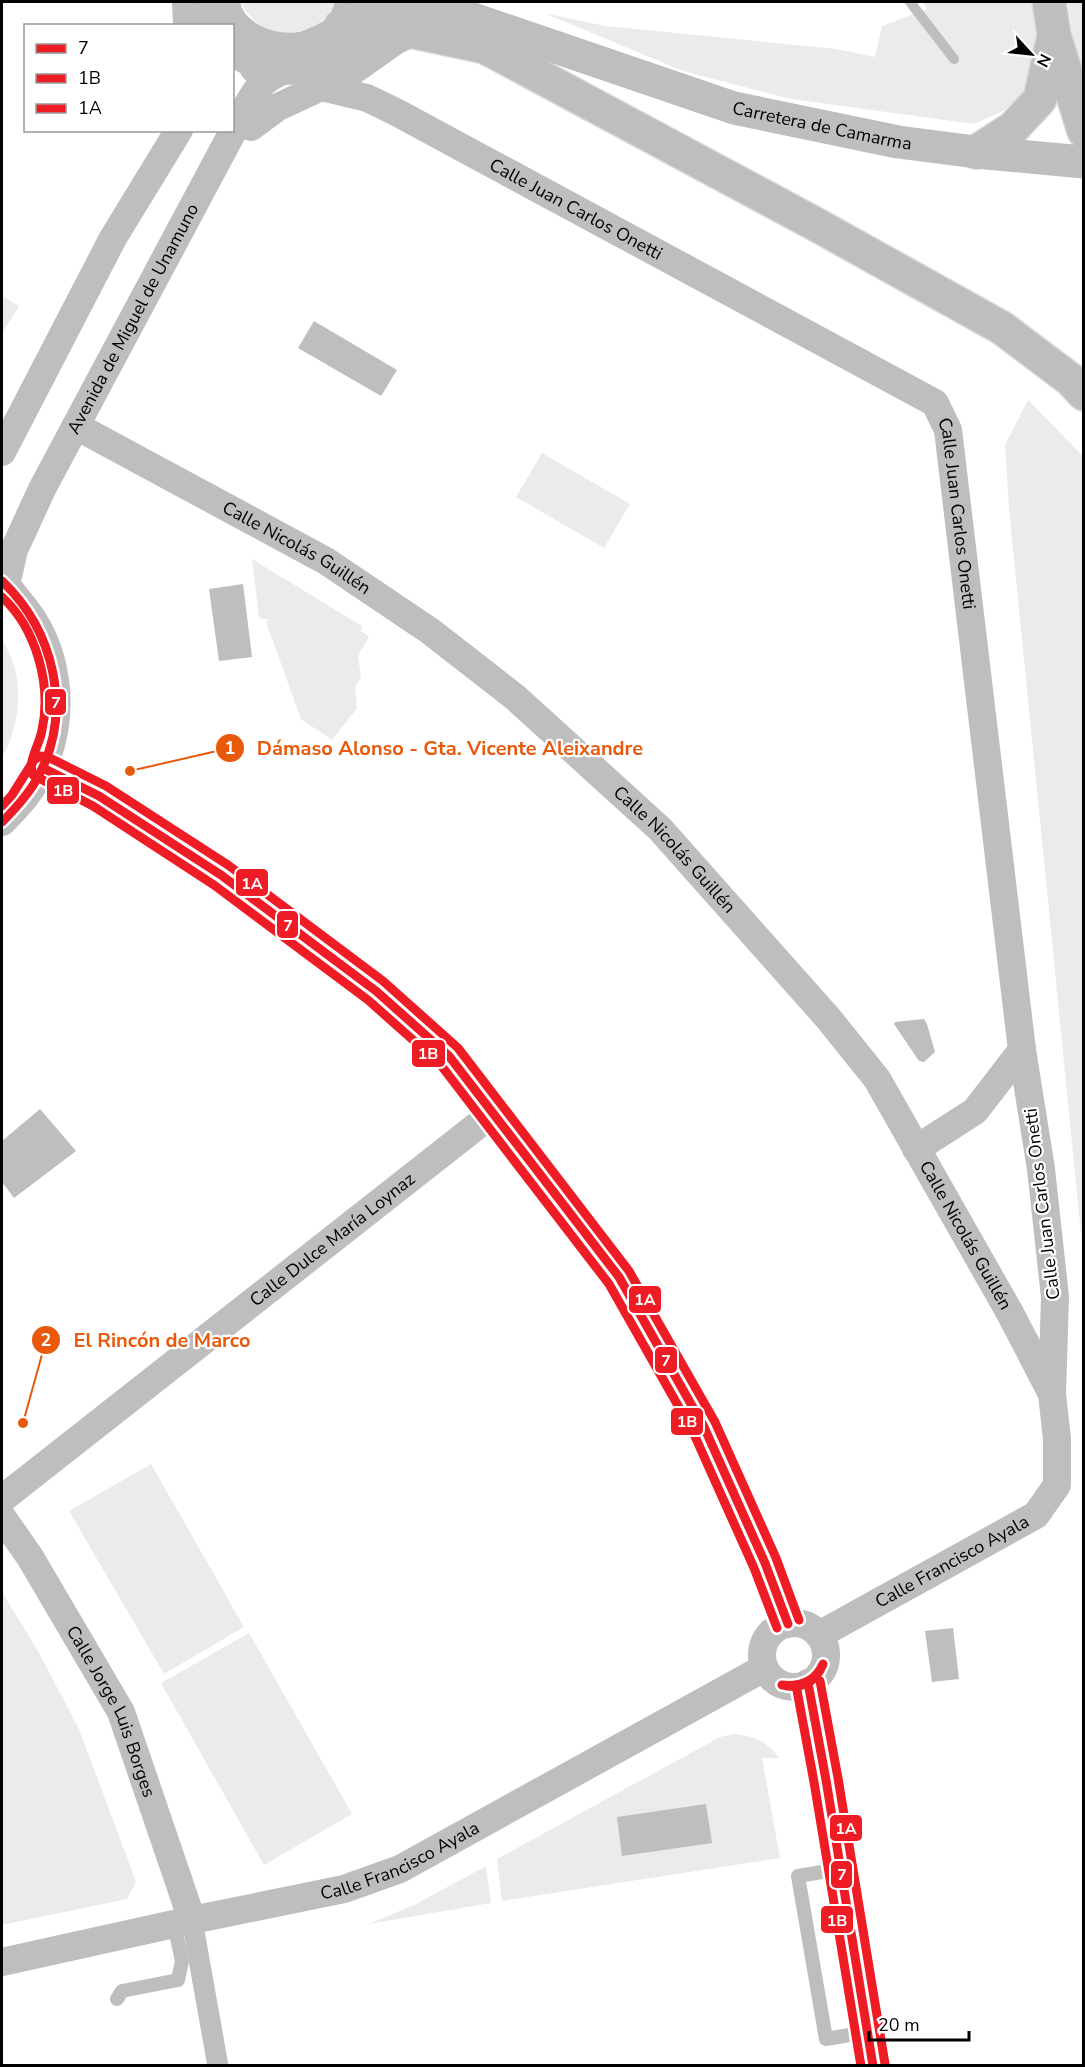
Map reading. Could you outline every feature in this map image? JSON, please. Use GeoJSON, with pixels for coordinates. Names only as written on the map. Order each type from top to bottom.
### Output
{"type":"FeatureCollection","features":[{"type":"Feature","properties":{"kind":"main road"},"geometry":{"type":"LineString","coordinates":[[1049,2],[1054,35],[1083,131]]}},
{"type":"Feature","properties":{"kind":"main road","name":"Carretera de Camarma"},"geometry":{"type":"LineString","coordinates":[[345,14],[388,4],[458,6],[568,52],[734,108],[898,142],[1083,162]]}},
{"type":"Feature","properties":{"kind":"main road"},"geometry":{"type":"LineString","coordinates":[[399,30],[485,47],[817,225],[1002,328],[1071,380],[1083,394]]}},
{"type":"Feature","properties":{"kind":"main road"},"geometry":{"type":"LineString","coordinates":[[976,152],[1013,128],[1040,99],[1054,35]]}},
{"type":"Feature","properties":{"kind":"street"},"geometry":{"type":"LineString","coordinates":[[186,2],[208,17],[233,21],[255,39],[279,46],[293,68]]}},
{"type":"Feature","properties":{"kind":"street"},"geometry":{"type":"LineString","coordinates":[[234,53],[293,68],[346,75],[395,41],[399,30],[458,6]]}},
{"type":"Feature","properties":{"kind":"street"},"geometry":{"type":"LineString","coordinates":[[155,275],[190,245],[265,102],[293,68],[345,14]]}},
{"type":"Feature","properties":{"kind":"street"},"geometry":{"type":"LineString","coordinates":[[234,96],[245,77],[293,68]]}},
{"type":"Feature","properties":{"kind":"street","name":"Calle Juan Carlos Onetti"},"geometry":{"type":"LineString","coordinates":[[293,68],[367,98],[935,403],[948,430],[1022,1050],[1041,1169],[1055,1298],[1052,1394]]}},
{"type":"Feature","properties":{"kind":"street","name":"Avenida de Miguel de Unamuno"},"geometry":{"type":"LineString","coordinates":[[234,131],[259,86],[267,78],[293,68]]}},
{"type":"Feature","properties":{"kind":"street"},"geometry":{"type":"LineString","coordinates":[[2,452],[113,238],[159,132]]}},
{"type":"Feature","properties":{"kind":"street"},"geometry":{"type":"LineString","coordinates":[[113,238],[178,132]]}},
{"type":"Feature","properties":{"kind":"street"},"geometry":{"type":"LineString","coordinates":[[136,309],[150,250],[215,132]]}},
{"type":"Feature","properties":{"kind":"street","name":"Avenida de Miguel de Unamuno"},"geometry":{"type":"LineString","coordinates":[[4,583],[14,550],[42,489],[136,309],[234,132]]}},
{"type":"Feature","properties":{"kind":"street","name":"Calle Nicolás Guillén"},"geometry":{"type":"LineString","coordinates":[[76,426],[326,561],[430,631],[516,699],[660,829],[821,1009],[877,1079],[1010,1313],[1052,1394]]}},
{"type":"Feature","properties":{"kind":"street"},"geometry":{"type":"LineString","coordinates":[[2,822],[21,803],[43,768],[55,730],[57,690],[49,651],[32,615],[4,583]]}},
{"type":"Feature","properties":{"kind":"street"},"geometry":{"type":"LineString","coordinates":[[43,768],[99,796],[221,875],[376,992],[449,1056],[620,1277],[704,1426],[765,1563],[788,1624]]}},
{"type":"Feature","properties":{"kind":"street"},"geometry":{"type":"LineString","coordinates":[[916,1149],[975,1111],[1022,1050]]}},
{"type":"Feature","properties":{"kind":"street","name":"Calle Dulce María Loynaz"},"geometry":{"type":"LineString","coordinates":[[2,1499],[492,1114]]}},
{"type":"Feature","properties":{"kind":"street","name":"Calle Francisco Ayala"},"geometry":{"type":"LineString","coordinates":[[819,1635],[1036,1515],[1057,1485],[1057,1439],[1052,1394]]}},
{"type":"Feature","properties":{"kind":"street","name":"Calle Jorge Luis Borges"},"geometry":{"type":"LineString","coordinates":[[2,1516],[30,1557],[121,1712],[183,1922]]}},
{"type":"Feature","properties":{"kind":"street"},"geometry":{"type":"LineString","coordinates":[[805,1625],[819,1635],[824,1643],[825,1662],[816,1678],[808,1683],[800,1687],[783,1685],[775,1681],[764,1668],[762,1658],[766,1640],[779,1626],[805,1625]]}},
{"type":"Feature","properties":{"kind":"street","name":"Calle Francisco Ayala"},"geometry":{"type":"LineString","coordinates":[[2,1962],[344,1889],[400,1869],[764,1668]]}},
{"type":"Feature","properties":{"kind":"street"},"geometry":{"type":"LineString","coordinates":[[808,1683],[873,2066]]}},
{"type":"Feature","properties":{"kind":"street"},"geometry":{"type":"LineString","coordinates":[[183,1922],[218,2066]]}},
{"type":"Feature","properties":{"kind":"lane"},"geometry":{"type":"LineString","coordinates":[[840,1869],[798,1876],[809,1945],[826,2039],[867,2032]]}},
{"type":"Feature","properties":{"kind":"lane"},"geometry":{"type":"LineString","coordinates":[[117,1998],[122,1991],[178,1980],[182,1961],[183,1922]]}},
{"type":"Feature","properties":{"kind":"shaded area"},"geometry":{"type":"Polygon","coordinates":[[[241,2],[338,2],[326,19],[316,27],[306,32],[284,34],[263,27],[246,12],[241,2]]]}},
{"type":"Feature","properties":{"kind":"shaded area"},"geometry":{"type":"Polygon","coordinates":[[[923,2],[1032,2],[1036,43],[1033,70],[1020,98],[1001,112],[974,124],[791,99],[683,71],[544,13],[605,26],[836,49],[875,57],[882,26],[927,9],[923,2]]]}},
{"type":"Feature","properties":{"kind":"shaded area"},"geometry":{"type":"Polygon","coordinates":[[[1068,2],[1083,2],[1083,76],[1078,80],[1068,2]]]}},
{"type":"Feature","properties":{"kind":"shaded area"},"geometry":{"type":"Polygon","coordinates":[[[2,296],[19,306],[2,333],[2,296]]]}},
{"type":"Feature","properties":{"kind":"shaded area"},"geometry":{"type":"Polygon","coordinates":[[[314,321],[397,370],[381,396],[298,348],[314,321]]]}},
{"type":"Feature","properties":{"kind":"shaded area"},"geometry":{"type":"Polygon","coordinates":[[[1028,400],[1083,456],[1083,1254],[1009,508],[1005,445],[1028,400]]]}},
{"type":"Feature","properties":{"kind":"shaded area"},"geometry":{"type":"Polygon","coordinates":[[[542,453],[630,504],[604,548],[516,497],[542,453]]]}},
{"type":"Feature","properties":{"kind":"shaded area"},"geometry":{"type":"Polygon","coordinates":[[[252,559],[362,626],[361,631],[369,637],[358,655],[361,678],[355,686],[357,708],[332,740],[301,719],[266,622],[269,620],[259,618],[252,559]]]}},
{"type":"Feature","properties":{"kind":"shaded area"},"geometry":{"type":"Polygon","coordinates":[[[243,584],[252,657],[219,661],[209,589],[243,584]]]}},
{"type":"Feature","properties":{"kind":"shaded area"},"geometry":{"type":"Polygon","coordinates":[[[2,638],[14,665],[18,703],[15,726],[2,757],[2,638]]]}},
{"type":"Feature","properties":{"kind":"shaded area"},"geometry":{"type":"Polygon","coordinates":[[[924,1019],[935,1052],[924,1062],[919,1061],[894,1024],[895,1022],[924,1019]]]}},
{"type":"Feature","properties":{"kind":"shaded area"},"geometry":{"type":"Polygon","coordinates":[[[40,1109],[76,1151],[14,1198],[2,1182],[2,1141],[40,1109]]]}},
{"type":"Feature","properties":{"kind":"shaded area"},"geometry":{"type":"Polygon","coordinates":[[[151,1464],[244,1627],[164,1674],[69,1511],[151,1464]]]}},
{"type":"Feature","properties":{"kind":"shaded area"},"geometry":{"type":"Polygon","coordinates":[[[2,1592],[38,1651],[79,1729],[136,1882],[127,1899],[2,1925],[2,1592]]]}},
{"type":"Feature","properties":{"kind":"shaded area"},"geometry":{"type":"Polygon","coordinates":[[[953,1628],[959,1679],[932,1682],[925,1631],[953,1628]]]}},
{"type":"Feature","properties":{"kind":"shaded area"},"geometry":{"type":"Polygon","coordinates":[[[249,1633],[352,1814],[264,1865],[161,1683],[249,1633]]]}},
{"type":"Feature","properties":{"kind":"shaded area"},"geometry":{"type":"Polygon","coordinates":[[[734,1734],[760,1740],[779,1758],[762,1758],[780,1858],[502,1901],[497,1859],[720,1737],[734,1734]]]}},
{"type":"Feature","properties":{"kind":"shaded area"},"geometry":{"type":"Polygon","coordinates":[[[706,1804],[712,1843],[622,1856],[617,1817],[706,1804]]]}},
{"type":"Feature","properties":{"kind":"shaded area"},"geometry":{"type":"Polygon","coordinates":[[[486,1866],[491,1903],[369,1924],[416,1904],[486,1866]]]}},
{"type":"Feature","properties":{"kind":"waterway"},"geometry":{"type":"LineString","coordinates":[[910,2],[954,59]]}},
{"type":"Feature","properties":{"kind":"transit line","name":"7"},"geometry":{"type":"LineString","coordinates":[[2,581],[20,601],[46,647],[53,672],[56,698],[55,724],[49,750],[39,775],[27,794],[2,822]]}},
{"type":"Feature","properties":{"kind":"transit line","name":"1B"},"geometry":{"type":"LineString","coordinates":[[2,597],[24,625],[32,641],[43,676],[45,713],[41,735],[34,752],[33,775],[93,806],[214,885],[368,1000],[440,1064],[609,1284],[693,1432],[754,1568],[777,1628]]}},
{"type":"Feature","properties":{"kind":"transit line","name":"1A"},"geometry":{"type":"LineString","coordinates":[[2,806],[12,795],[34,760],[40,756],[48,757],[106,786],[228,865],[383,981],[458,1048],[629,1271],[715,1422],[776,1558],[799,1620]]}},
{"type":"Feature","properties":{"kind":"transit line","name":"7"},"geometry":{"type":"LineString","coordinates":[[43,768],[99,796],[221,875],[376,991],[449,1056],[619,1277],[704,1427],[765,1563],[788,1624]]}},
{"type":"Feature","properties":{"kind":"transit line","name":"7"},"geometry":{"type":"LineString","coordinates":[[782,1685],[806,1682],[816,1675],[823,1664]]}},
{"type":"Feature","properties":{"kind":"transit line","name":"7"},"geometry":{"type":"LineString","coordinates":[[782,1685],[795,1686],[807,1683],[816,1676],[823,1664]]}},
{"type":"Feature","properties":{"kind":"transit line","name":"1A"},"geometry":{"type":"LineString","coordinates":[[820,1681],[885,2064]]}},
{"type":"Feature","properties":{"kind":"transit line","name":"7"},"geometry":{"type":"LineString","coordinates":[[808,1683],[873,2066]]}},
{"type":"Feature","properties":{"kind":"transit line","name":"1B"},"geometry":{"type":"LineString","coordinates":[[796,1685],[861,2066]]}},
{"type":"Feature","properties":{"kind":"place","name":"Dámaso Alonso - Gta. Vicente Aleixandre"},"geometry":{"type":"Point","coordinates":[130,771]}},
{"type":"Feature","properties":{"kind":"place","name":"El Rincón de Marco"},"geometry":{"type":"Point","coordinates":[23,1423]}}]}
